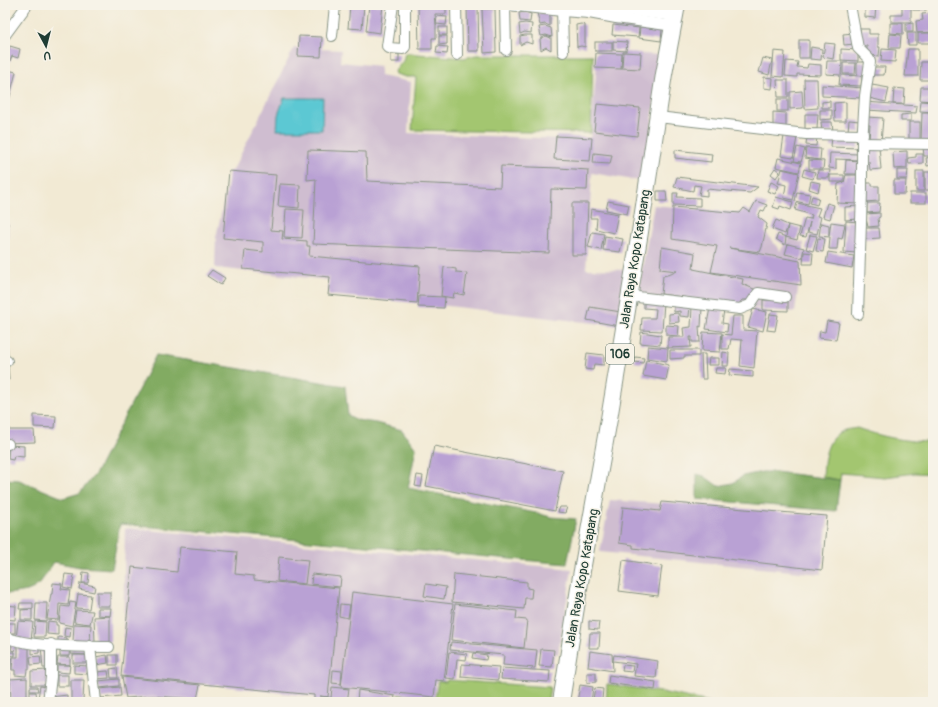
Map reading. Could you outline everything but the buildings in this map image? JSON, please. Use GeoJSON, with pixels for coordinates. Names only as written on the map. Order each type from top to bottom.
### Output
{"type":"FeatureCollection","features":[{"type":"Feature","properties":{"kind":"main road","name":"Jalan Raya Kopo Katapang"},"geometry":{"type":"LineString","coordinates":[[561,702],[580,582],[630,296],[664,74],[675,16]]}},
{"type":"Feature","properties":{"kind":"street"},"geometry":{"type":"LineString","coordinates":[[5,35],[27,5]]}},
{"type":"Feature","properties":{"kind":"street"},"geometry":{"type":"LineString","coordinates":[[332,36],[335,5]]}},
{"type":"Feature","properties":{"kind":"street"},"geometry":{"type":"LineString","coordinates":[[393,5],[387,46],[389,48],[403,49],[405,5]]}},
{"type":"Feature","properties":{"kind":"street"},"geometry":{"type":"LineString","coordinates":[[456,5],[457,55]]}},
{"type":"Feature","properties":{"kind":"street"},"geometry":{"type":"LineString","coordinates":[[505,5],[506,50]]}},
{"type":"Feature","properties":{"kind":"street"},"geometry":{"type":"LineString","coordinates":[[508,5],[562,8],[616,18],[675,16]]}},
{"type":"Feature","properties":{"kind":"street"},"geometry":{"type":"LineString","coordinates":[[850,5],[858,48],[870,62],[864,103],[858,314]]}},
{"type":"Feature","properties":{"kind":"street"},"geometry":{"type":"LineString","coordinates":[[562,8],[563,52]]}},
{"type":"Feature","properties":{"kind":"street"},"geometry":{"type":"LineString","coordinates":[[658,117],[806,134],[933,144]]}},
{"type":"Feature","properties":{"kind":"street"},"geometry":{"type":"LineString","coordinates":[[630,296],[740,309],[750,305],[758,293],[785,297]]}},
{"type":"Feature","properties":{"kind":"street"},"geometry":{"type":"LineString","coordinates":[[5,637],[26,642],[109,647]]}},
{"type":"Feature","properties":{"kind":"street"},"geometry":{"type":"LineString","coordinates":[[48,702],[51,677],[51,644]]}},
{"type":"Feature","properties":{"kind":"street"},"geometry":{"type":"LineString","coordinates":[[90,646],[96,702]]}},
{"type":"Feature","properties":{"kind":"shaded area"},"geometry":{"type":"Polygon","coordinates":[[[294,48],[341,50],[340,62],[380,66],[380,76],[411,82],[408,133],[590,140],[598,51],[659,55],[646,182],[592,173],[586,269],[628,270],[619,326],[329,292],[328,280],[215,268],[216,237],[229,178],[294,48]]]}},
{"type":"Feature","properties":{"kind":"shaded area"},"geometry":{"type":"Polygon","coordinates":[[[654,205],[739,213],[743,209],[761,226],[780,251],[789,238],[804,243],[795,312],[637,297],[654,205]]]}},
{"type":"Feature","properties":{"kind":"shaded area"},"geometry":{"type":"Polygon","coordinates":[[[610,500],[829,516],[821,574],[600,552],[610,500]]]}},
{"type":"Feature","properties":{"kind":"shaded area"},"geometry":{"type":"Polygon","coordinates":[[[125,528],[572,569],[558,654],[451,638],[447,676],[433,677],[394,691],[393,702],[349,702],[198,682],[194,702],[122,698],[125,528]]]}},
{"type":"Feature","properties":{"kind":"green space"},"geometry":{"type":"Polygon","coordinates":[[[405,53],[464,58],[476,55],[593,55],[591,133],[412,130],[416,77],[406,77],[396,74],[395,71],[403,61],[405,53]]]}},
{"type":"Feature","properties":{"kind":"green space"},"geometry":{"type":"Polygon","coordinates":[[[156,355],[345,386],[348,415],[357,420],[402,430],[416,449],[408,488],[551,517],[576,519],[567,564],[120,524],[112,569],[80,567],[54,562],[44,578],[36,587],[24,592],[5,594],[5,479],[19,480],[63,498],[80,493],[96,473],[156,355]]]}},
{"type":"Feature","properties":{"kind":"green space"},"geometry":{"type":"Polygon","coordinates":[[[857,428],[875,434],[895,438],[933,442],[933,474],[915,473],[885,477],[841,473],[840,480],[823,477],[825,457],[833,438],[838,433],[845,430],[857,428]]]}},
{"type":"Feature","properties":{"kind":"green space"},"geometry":{"type":"Polygon","coordinates":[[[762,472],[776,472],[840,480],[836,511],[697,499],[697,474],[704,476],[718,486],[733,483],[743,476],[762,472]]]}},
{"type":"Feature","properties":{"kind":"green space"},"geometry":{"type":"Polygon","coordinates":[[[447,680],[550,687],[548,702],[396,702],[398,695],[435,698],[438,681],[446,682],[447,680]]]}},
{"type":"Feature","properties":{"kind":"green space"},"geometry":{"type":"Polygon","coordinates":[[[607,684],[666,693],[710,702],[606,702],[607,684]]]}},
{"type":"Feature","properties":{"kind":"water"},"geometry":{"type":"Polygon","coordinates":[[[284,98],[323,98],[322,130],[277,130],[278,115],[284,98]]]}}]}
